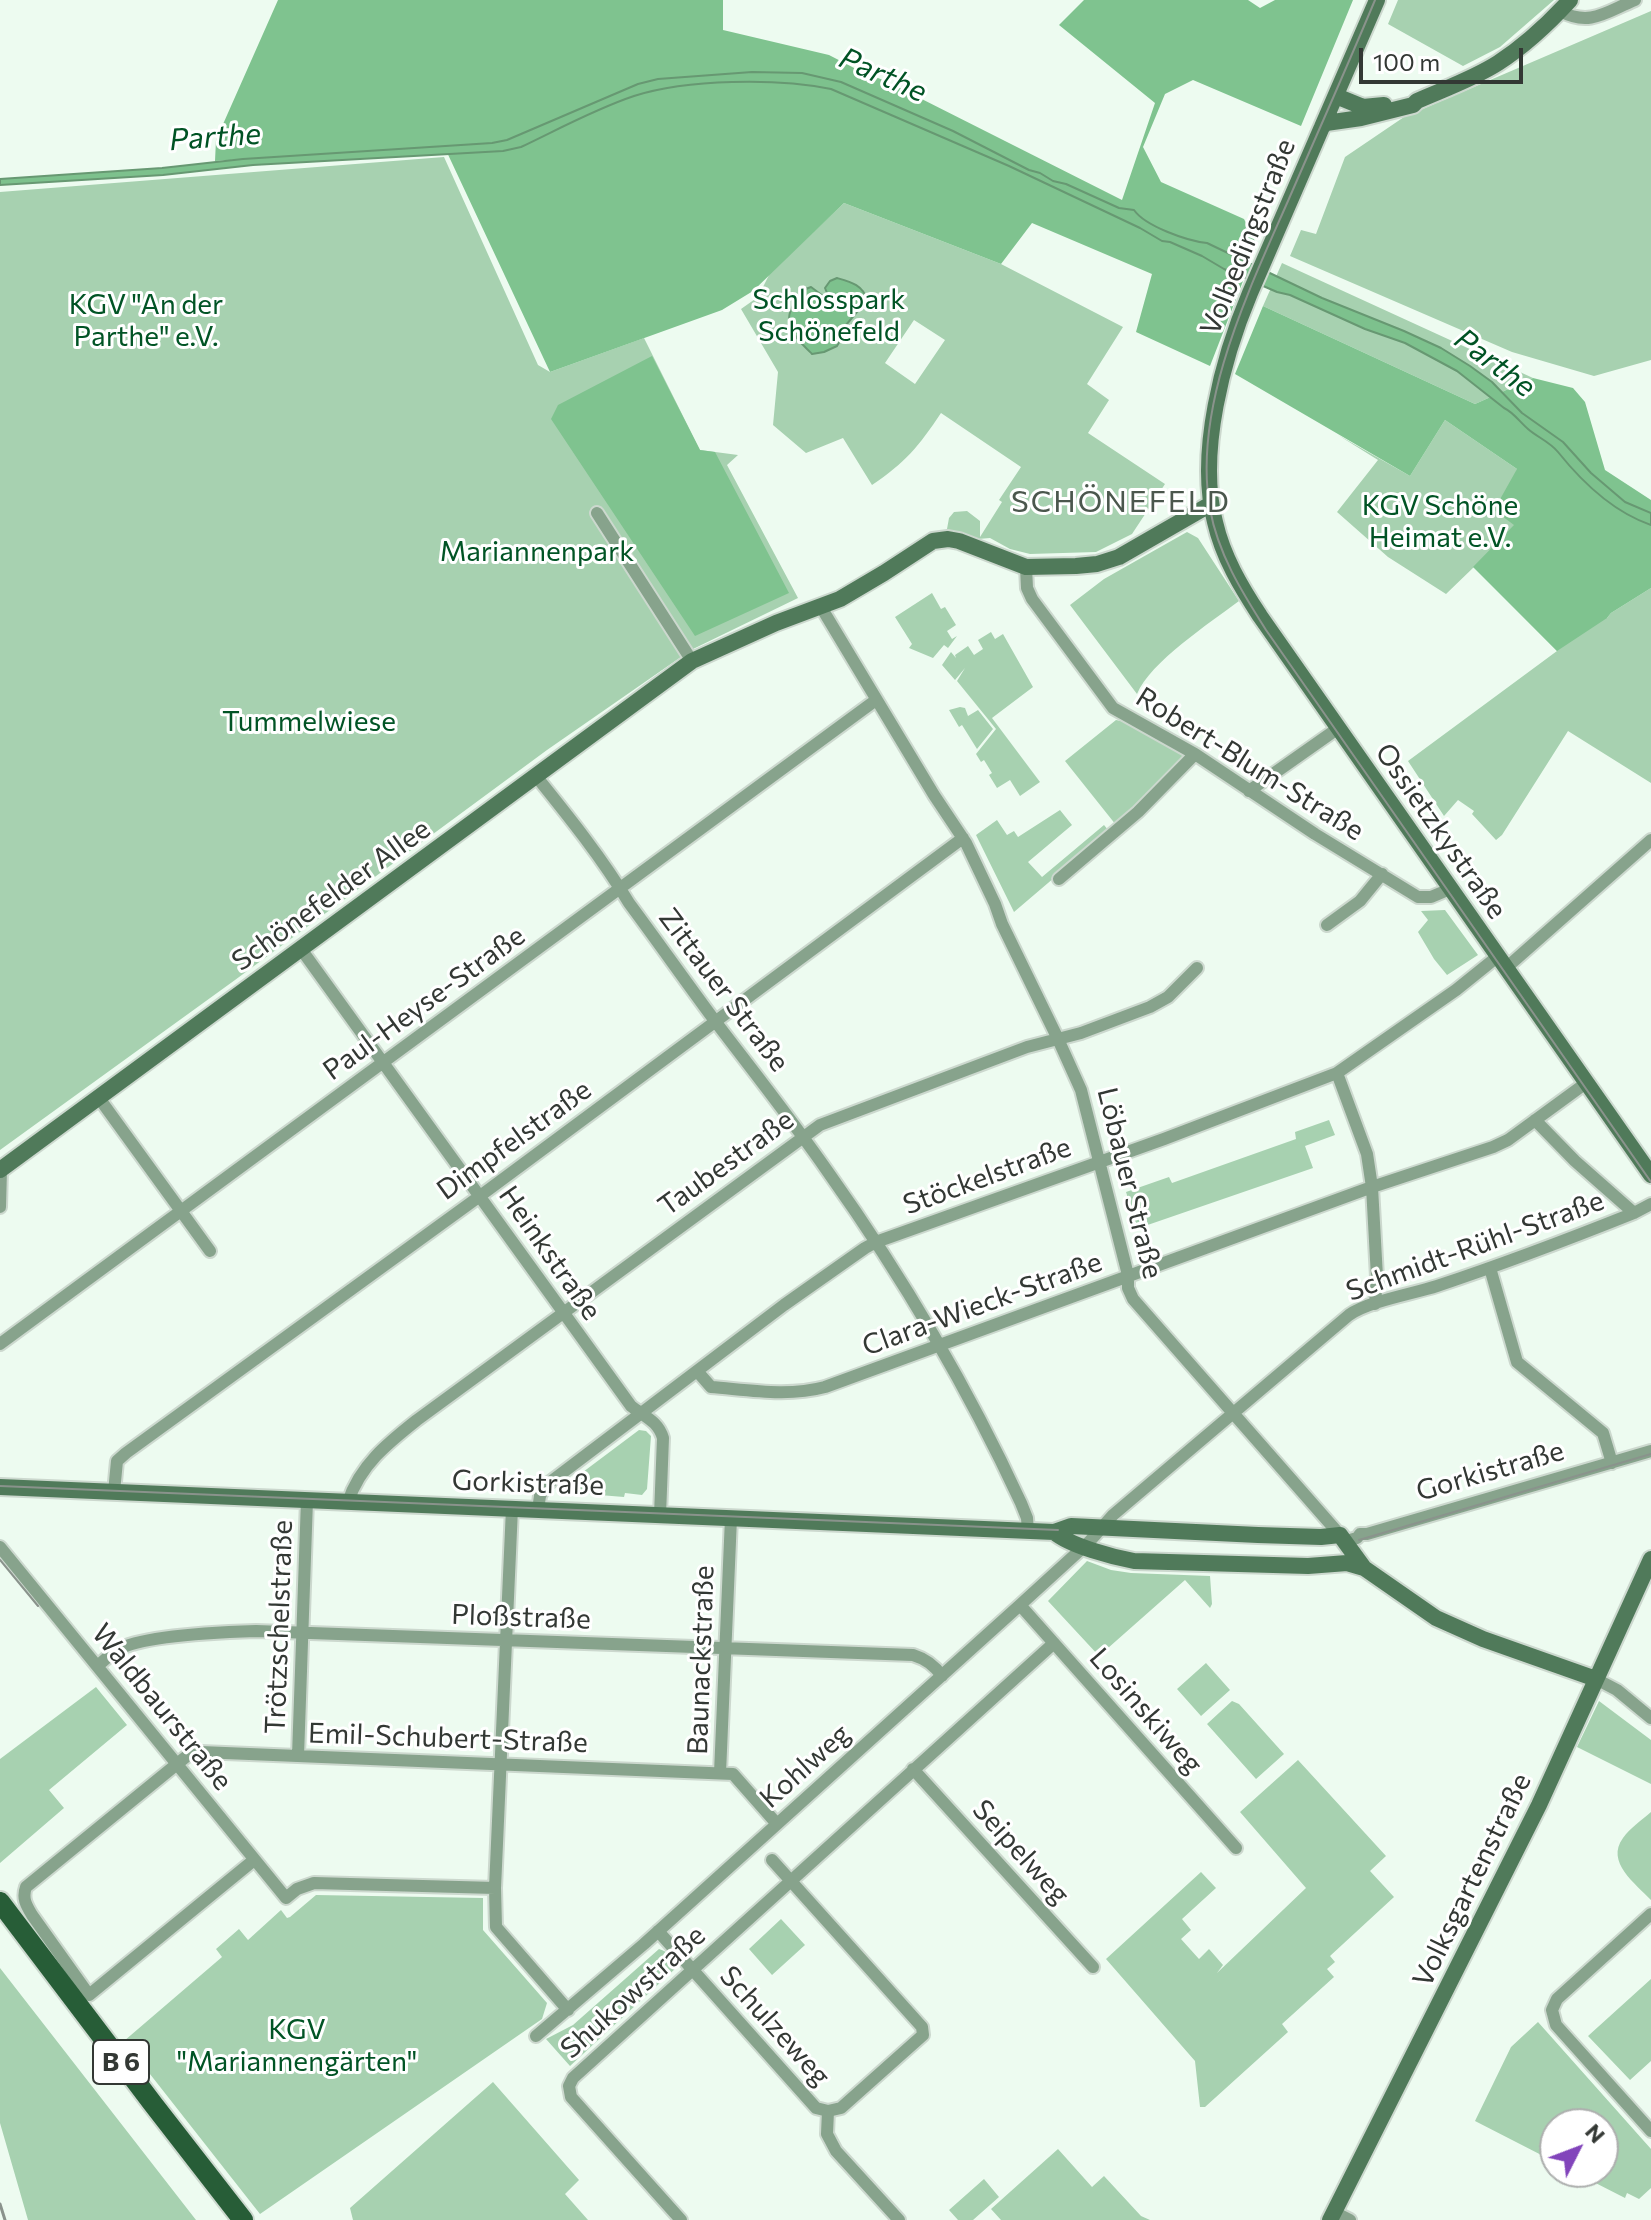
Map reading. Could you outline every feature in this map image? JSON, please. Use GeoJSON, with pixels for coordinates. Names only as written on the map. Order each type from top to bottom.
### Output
{"type":"FeatureCollection","features":[{"type":"Feature","properties":{"kind":"main road","name":"Volbedingstraße"},"geometry":{"type":"LineString","coordinates":[[1211,504],[1210,450],[1219,390],[1232,340],[1377,0]]}},
{"type":"Feature","properties":{"kind":"main road"},"geometry":{"type":"LineString","coordinates":[[1322,127],[1326,123],[1413,105],[1469,78],[1498,63],[1534,36],[1565,5]]}},
{"type":"Feature","properties":{"kind":"main road"},"geometry":{"type":"LineString","coordinates":[[1336,96],[1369,108],[1410,99],[1417,101]]}},
{"type":"Feature","properties":{"kind":"main road"},"geometry":{"type":"LineString","coordinates":[[1026,567],[1097,564],[1119,557],[1211,504]]}},
{"type":"Feature","properties":{"kind":"main road","name":"Ossietzkystraße"},"geometry":{"type":"LineString","coordinates":[[1211,504],[1223,549],[1242,586],[1337,729],[1651,1175]]}},
{"type":"Feature","properties":{"kind":"main road","name":"Schönefelder Allee"},"geometry":{"type":"LineString","coordinates":[[0,1170],[692,661],[776,623],[821,607],[871,581],[933,541],[959,541],[1026,567]]}},
{"type":"Feature","properties":{"kind":"main road","name":"Gorkistraße"},"geometry":{"type":"LineString","coordinates":[[3,1490],[114,1492],[1054,1532],[1071,1526],[1343,1538]]}},
{"type":"Feature","properties":{"kind":"main road","name":"Gorkistraße"},"geometry":{"type":"LineString","coordinates":[[1054,1532],[1062,1539],[1134,1561],[1308,1566],[1347,1563],[1364,1568]]}},
{"type":"Feature","properties":{"kind":"main road","name":"Löbauer Straße"},"geometry":{"type":"LineString","coordinates":[[1343,1538],[1364,1568],[1442,1621],[1596,1679]]}},
{"type":"Feature","properties":{"kind":"main road","name":"Volksgartenstraße"},"geometry":{"type":"LineString","coordinates":[[1332,2216],[1535,1813],[1651,1559]]}},
{"type":"Feature","properties":{"kind":"main road","name":"B 6"},"geometry":{"type":"LineString","coordinates":[[0,1902],[243,2220]]}},
{"type":"Feature","properties":{"kind":"street"},"geometry":{"type":"LineString","coordinates":[[1565,5],[1574,19],[1588,20],[1635,0]]}},
{"type":"Feature","properties":{"kind":"street"},"geometry":{"type":"LineString","coordinates":[[597,513],[692,661]]}},
{"type":"Feature","properties":{"kind":"street","name":"Robert-Blum-Straße"},"geometry":{"type":"LineString","coordinates":[[1026,567],[1027,588],[1032,599],[1113,708],[1195,754],[1315,834],[1418,897],[1431,897],[1450,889]]}},
{"type":"Feature","properties":{"kind":"street","name":"Löbauer Straße"},"geometry":{"type":"LineString","coordinates":[[821,607],[963,838],[1081,1090],[1133,1299],[1343,1538]]}},
{"type":"Feature","properties":{"kind":"street","name":"Paul-Heyse-Straße"},"geometry":{"type":"LineString","coordinates":[[0,1344],[876,700]]}},
{"type":"Feature","properties":{"kind":"street"},"geometry":{"type":"LineString","coordinates":[[1249,791],[1337,729]]}},
{"type":"Feature","properties":{"kind":"street"},"geometry":{"type":"LineString","coordinates":[[1059,879],[1138,812],[1195,754]]}},
{"type":"Feature","properties":{"kind":"street","name":"Zittauer Straße"},"geometry":{"type":"LineString","coordinates":[[536,776],[803,1136],[876,1242],[940,1344],[1001,1460],[1027,1518],[1028,1531]]}},
{"type":"Feature","properties":{"kind":"street","name":"Dimpfelstraße"},"geometry":{"type":"LineString","coordinates":[[114,1492],[117,1461],[126,1453],[480,1196],[963,838]]}},
{"type":"Feature","properties":{"kind":"street","name":"Stöckelstraße"},"geometry":{"type":"LineString","coordinates":[[538,1510],[545,1486],[827,1273],[876,1242],[1164,1139],[1337,1073],[1456,990],[1502,963],[1651,840]]}},
{"type":"Feature","properties":{"kind":"street","name":"Robert-Blum-Straße"},"geometry":{"type":"LineString","coordinates":[[1327,925],[1360,901],[1382,874]]}},
{"type":"Feature","properties":{"kind":"street","name":"Heinkstraße"},"geometry":{"type":"LineString","coordinates":[[301,949],[631,1406],[653,1420],[660,1429],[663,1438],[660,1515]]}},
{"type":"Feature","properties":{"kind":"street","name":"Taubestraße"},"geometry":{"type":"LineString","coordinates":[[348,1502],[361,1473],[388,1443],[470,1379],[803,1136],[828,1121],[1027,1047],[1081,1033],[1150,1007],[1168,997],[1197,968]]}},
{"type":"Feature","properties":{"kind":"street"},"geometry":{"type":"LineString","coordinates":[[1337,1073],[1367,1154],[1377,1277],[1375,1304]]}},
{"type":"Feature","properties":{"kind":"street","name":"Clara-Wieck-Straße"},"geometry":{"type":"LineString","coordinates":[[697,1371],[711,1387],[785,1393],[825,1387],[1372,1187],[1493,1147],[1508,1140],[1586,1083]]}},
{"type":"Feature","properties":{"kind":"street"},"geometry":{"type":"LineString","coordinates":[[99,1098],[210,1251]]}},
{"type":"Feature","properties":{"kind":"street"},"geometry":{"type":"LineString","coordinates":[[1535,1120],[1575,1161],[1634,1213]]}},
{"type":"Feature","properties":{"kind":"street"},"geometry":{"type":"LineString","coordinates":[[0,1170],[0,1207]]}},
{"type":"Feature","properties":{"kind":"street","name":"Schmidt-Rühl-Straße"},"geometry":{"type":"LineString","coordinates":[[1101,1527],[1349,1315],[1490,1268],[1651,1204]]}},
{"type":"Feature","properties":{"kind":"street"},"geometry":{"type":"LineString","coordinates":[[1490,1268],[1517,1362],[1603,1433],[1612,1463]]}},
{"type":"Feature","properties":{"kind":"street","name":"Gorkistraße"},"geometry":{"type":"LineString","coordinates":[[1343,1538],[1357,1538],[1360,1534],[1651,1451]]}},
{"type":"Feature","properties":{"kind":"street","name":"Trötzschelstraße"},"geometry":{"type":"LineString","coordinates":[[298,1756],[307,1500]]}},
{"type":"Feature","properties":{"kind":"street"},"geometry":{"type":"LineString","coordinates":[[512,1508],[495,1888],[496,1927],[568,2010]]}},
{"type":"Feature","properties":{"kind":"street","name":"Baunackstraße"},"geometry":{"type":"LineString","coordinates":[[731,1518],[720,1773],[733,1774],[777,1824]]}},
{"type":"Feature","properties":{"kind":"street","name":"Kohlweg"},"geometry":{"type":"LineString","coordinates":[[536,2036],[942,1676],[1101,1527]]}},
{"type":"Feature","properties":{"kind":"street","name":"Waldbaurstraße"},"geometry":{"type":"LineString","coordinates":[[0,1547],[286,1898],[297,1889],[314,1883],[495,1888]]}},
{"type":"Feature","properties":{"kind":"street","name":"Losinskiweg"},"geometry":{"type":"LineString","coordinates":[[1020,1605],[1236,1848]]}},
{"type":"Feature","properties":{"kind":"street","name":"Ploßstraße"},"geometry":{"type":"LineString","coordinates":[[97,1666],[118,1649],[147,1642],[231,1632],[304,1632],[913,1655],[935,1666],[942,1676]]}},
{"type":"Feature","properties":{"kind":"street","name":"Shukowstraße"},"geometry":{"type":"LineString","coordinates":[[681,2220],[571,2097],[569,2086],[578,2072],[1054,1643]]}},
{"type":"Feature","properties":{"kind":"street","name":"Löbauer Straße"},"geometry":{"type":"LineString","coordinates":[[1596,1679],[1617,1690],[1651,1718]]}},
{"type":"Feature","properties":{"kind":"street","name":"Emil-Schubert-Straße"},"geometry":{"type":"LineString","coordinates":[[177,1764],[187,1756],[201,1752],[720,1773]]}},
{"type":"Feature","properties":{"kind":"street"},"geometry":{"type":"LineString","coordinates":[[177,1764],[30,1884],[24,1893],[32,1915],[89,1995],[254,1860]]}},
{"type":"Feature","properties":{"kind":"street","name":"Seipelweg"},"geometry":{"type":"LineString","coordinates":[[913,1769],[1093,1967]]}},
{"type":"Feature","properties":{"kind":"street"},"geometry":{"type":"LineString","coordinates":[[772,1860],[790,1881]]}},
{"type":"Feature","properties":{"kind":"street","name":"Schulzeweg"},"geometry":{"type":"LineString","coordinates":[[658,1931],[816,2108],[828,2111],[841,2108],[923,2035],[922,2027],[790,1881]]}},
{"type":"Feature","properties":{"kind":"street"},"geometry":{"type":"LineString","coordinates":[[1651,1914],[1557,1999],[1552,2010],[1556,2025],[1651,2131]]}},
{"type":"Feature","properties":{"kind":"street","name":"Schulzeweg"},"geometry":{"type":"LineString","coordinates":[[828,2111],[827,2134],[836,2151],[899,2220]]}},
{"type":"Feature","properties":{"kind":"street"},"geometry":{"type":"LineString","coordinates":[[1332,2216],[1350,2220]]}},
{"type":"Feature","properties":{"kind":"green space"},"geometry":{"type":"Polygon","coordinates":[[[1398,0],[1554,0],[1500,47],[1463,66],[1388,24],[1398,0]]]}},
{"type":"Feature","properties":{"kind":"green space"},"geometry":{"type":"Polygon","coordinates":[[[1651,11],[1651,360],[1594,376],[1512,352],[1290,256],[1301,230],[1316,234],[1345,157],[1404,117],[1651,11]]]}},
{"type":"Feature","properties":{"kind":"green space"},"geometry":{"type":"Polygon","coordinates":[[[444,157],[538,365],[550,372],[644,338],[700,450],[738,455],[727,465],[798,598],[691,650],[547,750],[0,1150],[0,192],[444,157]]]}},
{"type":"Feature","properties":{"kind":"green space","name":"Schlosspark Schönefeld"},"geometry":{"type":"Polygon","coordinates":[[[844,203],[1001,264],[1123,327],[1087,384],[1109,400],[1088,433],[1165,484],[1132,534],[1096,552],[1030,554],[1010,549],[990,538],[978,539],[947,529],[954,512],[967,511],[980,521],[980,537],[1021,467],[941,413],[911,453],[872,485],[843,438],[806,453],[773,425],[778,372],[741,309],[758,297],[770,273],[844,203]],[[914,320],[885,363],[915,384],[945,340],[914,320]]]}},
{"type":"Feature","properties":{"kind":"green space"},"geometry":{"type":"Polygon","coordinates":[[[1282,263],[1533,378],[1475,404],[1263,306],[1282,263]]]}},
{"type":"Feature","properties":{"kind":"green space","name":"KGV Schöne Heimat e.V."},"geometry":{"type":"Polygon","coordinates":[[[1445,420],[1517,469],[1514,525],[1607,618],[1651,588],[1651,783],[1568,731],[1496,840],[1472,814],[1474,811],[1458,800],[1444,816],[1408,761],[1557,651],[1474,567],[1446,594],[1388,557],[1337,512],[1378,460],[1338,435],[1410,476],[1445,420]]]}},
{"type":"Feature","properties":{"kind":"green space"},"geometry":{"type":"Polygon","coordinates":[[[1187,532],[1198,538],[1239,601],[1167,656],[1137,694],[1070,605],[1104,579],[1187,532]]]}},
{"type":"Feature","properties":{"kind":"green space"},"geometry":{"type":"Polygon","coordinates":[[[932,593],[956,625],[947,631],[952,639],[957,636],[948,648],[944,645],[933,658],[909,648],[912,644],[895,617],[932,593]]]}},
{"type":"Feature","properties":{"kind":"green space"},"geometry":{"type":"Polygon","coordinates":[[[991,632],[995,639],[1003,634],[1033,687],[992,718],[1040,782],[1020,796],[1010,780],[997,788],[984,760],[981,762],[976,754],[996,729],[957,681],[965,668],[955,680],[942,665],[951,652],[956,658],[955,655],[968,646],[974,655],[983,649],[978,640],[991,632]]]}},
{"type":"Feature","properties":{"kind":"green space"},"geometry":{"type":"Polygon","coordinates":[[[965,708],[968,716],[978,710],[993,729],[977,749],[949,710],[965,708]]]}},
{"type":"Feature","properties":{"kind":"green space"},"geometry":{"type":"Polygon","coordinates":[[[1116,720],[1135,724],[1188,754],[1148,797],[1116,825],[1065,761],[1116,720]]]}},
{"type":"Feature","properties":{"kind":"green space"},"geometry":{"type":"Polygon","coordinates":[[[1060,810],[1072,825],[1028,862],[1042,877],[1104,825],[1109,831],[1014,912],[976,835],[997,820],[1007,835],[1014,831],[1018,837],[1060,810]]]}},
{"type":"Feature","properties":{"kind":"green space"},"geometry":{"type":"Polygon","coordinates":[[[1445,910],[1478,955],[1447,975],[1418,932],[1428,920],[1421,911],[1445,910]]]}},
{"type":"Feature","properties":{"kind":"green space"},"geometry":{"type":"Polygon","coordinates":[[[1329,1120],[1335,1135],[1305,1146],[1313,1168],[1136,1229],[1126,1192],[1169,1177],[1172,1183],[1296,1139],[1295,1132],[1329,1120]]]}},
{"type":"Feature","properties":{"kind":"green space"},"geometry":{"type":"Polygon","coordinates":[[[639,1430],[651,1436],[647,1489],[642,1495],[625,1493],[624,1497],[575,1493],[571,1486],[575,1478],[639,1430]]]}},
{"type":"Feature","properties":{"kind":"green space"},"geometry":{"type":"Polygon","coordinates":[[[1087,1561],[1131,1573],[1210,1576],[1212,1604],[1210,1608],[1185,1580],[1099,1656],[1048,1601],[1087,1561]]]}},
{"type":"Feature","properties":{"kind":"green space"},"geometry":{"type":"Polygon","coordinates":[[[1206,1663],[1230,1690],[1201,1716],[1177,1689],[1206,1663]]]}},
{"type":"Feature","properties":{"kind":"green space"},"geometry":{"type":"Polygon","coordinates":[[[96,1687],[127,1725],[49,1790],[64,1808],[0,1863],[0,1759],[96,1687]]]}},
{"type":"Feature","properties":{"kind":"green space"},"geometry":{"type":"Polygon","coordinates":[[[1232,1701],[1239,1704],[1284,1754],[1256,1779],[1207,1724],[1232,1701]]]}},
{"type":"Feature","properties":{"kind":"green space"},"geometry":{"type":"Polygon","coordinates":[[[1599,1701],[1651,1740],[1651,1784],[1577,1747],[1599,1701]]]}},
{"type":"Feature","properties":{"kind":"green space"},"geometry":{"type":"Polygon","coordinates":[[[1298,1760],[1386,1856],[1370,1871],[1394,1897],[1330,1956],[1335,1962],[1327,1969],[1334,1977],[1282,2024],[1288,2032],[1205,2107],[1200,2107],[1195,2061],[1106,1959],[1201,1872],[1216,1888],[1182,1919],[1191,1930],[1181,1939],[1199,1959],[1209,1949],[1223,1965],[1217,1973],[1306,1888],[1240,1812],[1298,1760]]]}},
{"type":"Feature","properties":{"kind":"green space"},"geometry":{"type":"Polygon","coordinates":[[[1651,1812],[1651,1900],[1620,1864],[1618,1847],[1633,1827],[1651,1812]]]}},
{"type":"Feature","properties":{"kind":"green space","name":"KGV \"Mariannengärten\""},"geometry":{"type":"Polygon","coordinates":[[[316,1895],[483,1898],[483,1930],[547,2003],[542,2019],[260,2214],[124,2041],[222,1957],[216,1949],[239,1929],[248,1940],[281,1910],[287,1918],[290,1917],[316,1895]]]}},
{"type":"Feature","properties":{"kind":"green space"},"geometry":{"type":"Polygon","coordinates":[[[781,1919],[805,1945],[772,1975],[749,1949],[781,1919]]]}},
{"type":"Feature","properties":{"kind":"green space"},"geometry":{"type":"Polygon","coordinates":[[[659,1949],[670,1956],[676,1968],[570,2066],[546,2039],[573,2025],[659,1949]]]}},
{"type":"Feature","properties":{"kind":"green space"},"geometry":{"type":"Polygon","coordinates":[[[0,1968],[196,2220],[28,2220],[0,2123],[0,1968]]]}},
{"type":"Feature","properties":{"kind":"green space"},"geometry":{"type":"Polygon","coordinates":[[[1651,1979],[1651,2061],[1630,2080],[1588,2036],[1651,1979]]]}},
{"type":"Feature","properties":{"kind":"green space"},"geometry":{"type":"Polygon","coordinates":[[[1538,2022],[1615,2108],[1539,2108],[1539,2154],[1475,2121],[1511,2047],[1538,2022]]]}},
{"type":"Feature","properties":{"kind":"green space"},"geometry":{"type":"Polygon","coordinates":[[[493,2082],[579,2180],[565,2194],[588,2220],[353,2220],[350,2208],[493,2082]]]}},
{"type":"Feature","properties":{"kind":"green space"},"geometry":{"type":"Polygon","coordinates":[[[1619,2113],[1651,2149],[1651,2188],[1639,2199],[1627,2193],[1625,2198],[1605,2188],[1619,2188],[1619,2113]]]}},
{"type":"Feature","properties":{"kind":"green space"},"geometry":{"type":"Polygon","coordinates":[[[1058,2149],[1092,2187],[1104,2176],[1141,2216],[1150,2220],[1001,2220],[991,2209],[1058,2149]]]}},
{"type":"Feature","properties":{"kind":"green space"},"geometry":{"type":"Polygon","coordinates":[[[984,2179],[999,2197],[973,2220],[958,2220],[949,2210],[984,2179]]]}},
{"type":"Feature","properties":{"kind":"shaded area"},"geometry":{"type":"Polygon","coordinates":[[[278,0],[723,0],[723,30],[829,55],[1122,200],[1155,103],[1059,25],[1084,0],[1248,0],[1260,8],[1275,0],[1353,0],[1301,126],[1193,80],[1165,94],[1143,147],[1161,182],[1244,219],[1257,245],[1210,366],[1136,332],[1152,274],[1032,223],[1001,264],[844,203],[753,291],[722,310],[550,372],[444,146],[215,161],[216,140],[278,0]]]}},
{"type":"Feature","properties":{"kind":"shaded area"},"geometry":{"type":"Polygon","coordinates":[[[752,72],[802,73],[841,82],[953,131],[1053,181],[1119,208],[1134,210],[1147,222],[1167,232],[1207,243],[1322,298],[1441,348],[1492,382],[1522,413],[1563,442],[1591,473],[1625,502],[1651,513],[1651,525],[1599,495],[1551,445],[1457,371],[1405,343],[1224,269],[1009,166],[831,89],[785,83],[732,82],[655,90],[619,101],[521,147],[503,151],[253,165],[163,175],[0,185],[0,179],[492,143],[507,140],[638,84],[658,79],[752,72]]]}},
{"type":"Feature","properties":{"kind":"shaded area"},"geometry":{"type":"Polygon","coordinates":[[[837,278],[859,288],[867,300],[846,325],[837,346],[812,354],[791,329],[789,315],[805,290],[811,287],[823,296],[830,281],[837,278]]]}},
{"type":"Feature","properties":{"kind":"shaded area"},"geometry":{"type":"Polygon","coordinates":[[[1263,306],[1475,404],[1533,378],[1573,388],[1585,402],[1605,470],[1651,500],[1651,588],[1557,651],[1473,567],[1514,525],[1494,510],[1517,469],[1445,420],[1410,476],[1235,374],[1263,306]]]}},
{"type":"Feature","properties":{"kind":"shaded area"},"geometry":{"type":"Polygon","coordinates":[[[652,356],[700,450],[715,452],[789,593],[695,636],[551,419],[558,405],[652,356]]]}},
{"type":"Feature","properties":{"kind":"tram line"},"geometry":{"type":"LineString","coordinates":[[1375,0],[1256,273],[1227,351],[1209,431],[1207,470],[1210,509],[1232,572],[1266,630],[1651,1182]]}},
{"type":"Feature","properties":{"kind":"tram line"},"geometry":{"type":"LineString","coordinates":[[1359,1540],[1651,1454]]}},
{"type":"Feature","properties":{"kind":"tram line"},"geometry":{"type":"LineString","coordinates":[[0,1486],[1058,1530]]}},
{"type":"Feature","properties":{"kind":"tram line"},"geometry":{"type":"LineString","coordinates":[[0,1560],[38,1606]]}},
{"type":"Feature","properties":{"kind":"railway"},"geometry":{"type":"LineString","coordinates":[[0,2204],[5,2220]]}},
{"type":"Feature","properties":{"kind":"district","name":"SCHÖNEFELD"},"geometry":{"type":"Point","coordinates":[1121,502]}},
{"type":"Feature","properties":{"kind":"water label","name":"Parthe"},"geometry":{"type":"Point","coordinates":[883,75]}},
{"type":"Feature","properties":{"kind":"water label","name":"Parthe"},"geometry":{"type":"Point","coordinates":[215,137]}},
{"type":"Feature","properties":{"kind":"water label","name":"Parthe"},"geometry":{"type":"Point","coordinates":[1495,363]}},
{"type":"Feature","properties":{"kind":"park label","name":"KGV \"An der Parthe\" e.V."},"geometry":{"type":"Point","coordinates":[146,321]}},
{"type":"Feature","properties":{"kind":"park label","name":"Mariannenpark"},"geometry":{"type":"Point","coordinates":[537,552]}},
{"type":"Feature","properties":{"kind":"park label","name":"Tummelwiese"},"geometry":{"type":"Point","coordinates":[309,722]}}]}
